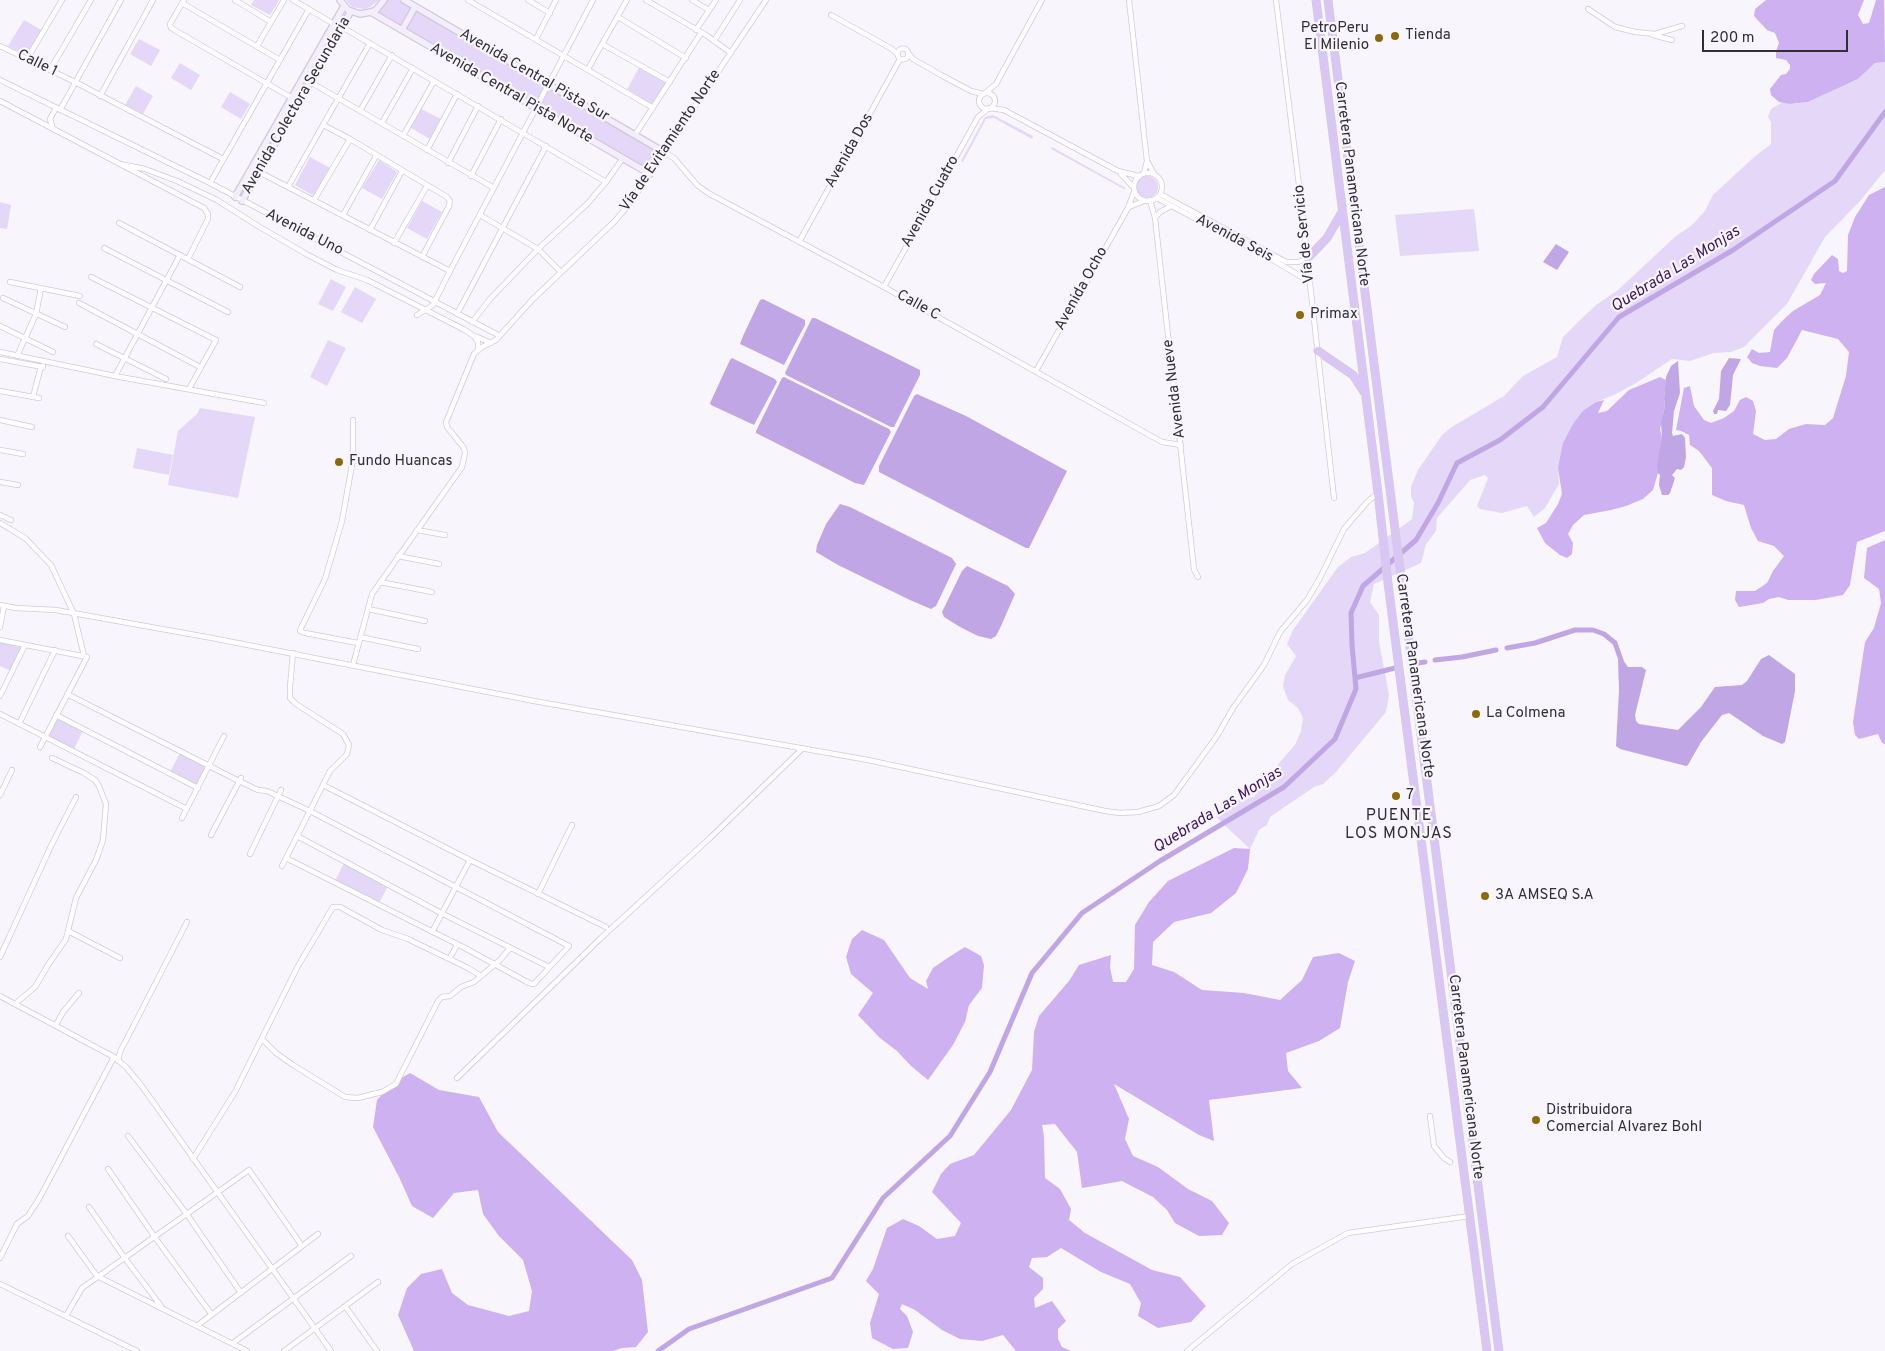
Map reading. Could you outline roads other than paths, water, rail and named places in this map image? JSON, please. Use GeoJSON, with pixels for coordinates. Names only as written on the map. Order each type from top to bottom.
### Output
{"type":"FeatureCollection","features":[{"type":"Feature","properties":{"kind":"highway","name":"Carretera Panamericana Norte"},"geometry":{"type":"LineString","coordinates":[[1316,0],[1388,583],[1487,1351]]}},
{"type":"Feature","properties":{"kind":"highway","name":"Carretera Panamericana Norte"},"geometry":{"type":"LineString","coordinates":[[1328,0],[1499,1351]]}},
{"type":"Feature","properties":{"kind":"highway"},"geometry":{"type":"LineString","coordinates":[[1334,140],[1346,138]]}},
{"type":"Feature","properties":{"kind":"highway"},"geometry":{"type":"LineString","coordinates":[[1308,258],[1327,238],[1343,210]]}},
{"type":"Feature","properties":{"kind":"highway"},"geometry":{"type":"LineString","coordinates":[[1318,351],[1353,375],[1366,395]]}},
{"type":"Feature","properties":{"kind":"highway"},"geometry":{"type":"LineString","coordinates":[[1404,704],[1418,711]]}},
{"type":"Feature","properties":{"kind":"highway"},"geometry":{"type":"LineString","coordinates":[[1468,1200],[1480,1198]]}},
{"type":"Feature","properties":{"kind":"street"},"geometry":{"type":"LineString","coordinates":[[27,59],[62,0]]}},
{"type":"Feature","properties":{"kind":"street"},"geometry":{"type":"LineString","coordinates":[[50,70],[90,1],[84,0]]}},
{"type":"Feature","properties":{"kind":"street"},"geometry":{"type":"LineString","coordinates":[[37,121],[50,119],[58,109],[121,0]]}},
{"type":"Feature","properties":{"kind":"street"},"geometry":{"type":"LineString","coordinates":[[100,96],[153,0]]}},
{"type":"Feature","properties":{"kind":"street"},"geometry":{"type":"LineString","coordinates":[[235,0],[271,22]]}},
{"type":"Feature","properties":{"kind":"street"},"geometry":{"type":"LineString","coordinates":[[257,46],[284,0]]}},
{"type":"Feature","properties":{"kind":"street"},"geometry":{"type":"LineString","coordinates":[[293,0],[334,24]]}},
{"type":"Feature","properties":{"kind":"street"},"geometry":{"type":"LineString","coordinates":[[340,0],[351,11],[360,14],[371,12],[381,6],[384,0]]}},
{"type":"Feature","properties":{"kind":"street","name":"Avenida Central Pista Sur"},"geometry":{"type":"LineString","coordinates":[[404,0],[664,152]]}},
{"type":"Feature","properties":{"kind":"street"},"geometry":{"type":"LineString","coordinates":[[468,0],[653,108]]}},
{"type":"Feature","properties":{"kind":"street"},"geometry":{"type":"LineString","coordinates":[[528,0],[550,12]]}},
{"type":"Feature","properties":{"kind":"street"},"geometry":{"type":"LineString","coordinates":[[536,39],[556,0]]}},
{"type":"Feature","properties":{"kind":"street"},"geometry":{"type":"LineString","coordinates":[[417,315],[433,306],[434,300],[592,2],[586,0]]}},
{"type":"Feature","properties":{"kind":"street"},"geometry":{"type":"LineString","coordinates":[[588,70],[626,0]]}},
{"type":"Feature","properties":{"kind":"street"},"geometry":{"type":"LineString","coordinates":[[646,0],[731,52]]}},
{"type":"Feature","properties":{"kind":"street"},"geometry":{"type":"LineString","coordinates":[[692,0],[709,10]]}},
{"type":"Feature","properties":{"kind":"street"},"geometry":{"type":"LineString","coordinates":[[635,135],[686,58],[709,10],[716,0]]}},
{"type":"Feature","properties":{"kind":"street"},"geometry":{"type":"LineString","coordinates":[[714,41],[740,0]]}},
{"type":"Feature","properties":{"kind":"street","name":"Vía de Evitamiento Norte"},"geometry":{"type":"LineString","coordinates":[[478,350],[492,343],[500,336],[560,271],[615,221],[630,203],[766,0]]}},
{"type":"Feature","properties":{"kind":"street"},"geometry":{"type":"LineString","coordinates":[[989,109],[994,104],[996,84],[1042,0]]}},
{"type":"Feature","properties":{"kind":"street"},"geometry":{"type":"LineString","coordinates":[[1129,0],[1147,161],[1144,173]]}},
{"type":"Feature","properties":{"kind":"street","name":"Vía de Servicio"},"geometry":{"type":"LineString","coordinates":[[1276,0],[1308,258],[1334,498]]}},
{"type":"Feature","properties":{"kind":"street"},"geometry":{"type":"LineString","coordinates":[[280,60],[183,2],[170,24],[171,28],[299,102]]}},
{"type":"Feature","properties":{"kind":"street","name":"Avenida Colectora Secundaria"},"geometry":{"type":"LineString","coordinates":[[235,197],[344,6]]}},
{"type":"Feature","properties":{"kind":"street"},"geometry":{"type":"LineString","coordinates":[[402,30],[415,7]]}},
{"type":"Feature","properties":{"kind":"street"},"geometry":{"type":"LineString","coordinates":[[210,183],[309,9]]}},
{"type":"Feature","properties":{"kind":"street"},"geometry":{"type":"LineString","coordinates":[[1588,9],[1615,27],[1672,40]]}},
{"type":"Feature","properties":{"kind":"street","name":"Avenida Colectora Secundaria"},"geometry":{"type":"LineString","coordinates":[[242,201],[351,11]]}},
{"type":"Feature","properties":{"kind":"street","name":"Avenida Central Pista Norte"},"geometry":{"type":"LineString","coordinates":[[371,12],[650,174]]}},
{"type":"Feature","properties":{"kind":"street"},"geometry":{"type":"LineString","coordinates":[[831,15],[901,56],[913,59],[971,91],[984,94],[990,93],[1004,110],[1118,171],[1138,176]]}},
{"type":"Feature","properties":{"kind":"street"},"geometry":{"type":"LineString","coordinates":[[618,17],[686,58]]}},
{"type":"Feature","properties":{"kind":"street"},"geometry":{"type":"LineString","coordinates":[[1647,33],[1663,32],[1682,26]]}},
{"type":"Feature","properties":{"kind":"street"},"geometry":{"type":"LineString","coordinates":[[342,27],[606,182]]}},
{"type":"Feature","properties":{"kind":"street"},"geometry":{"type":"LineString","coordinates":[[288,187],[370,43]]}},
{"type":"Feature","properties":{"kind":"street"},"geometry":{"type":"LineString","coordinates":[[602,44],[670,82]]}},
{"type":"Feature","properties":{"kind":"street","name":"Calle 1"},"geometry":{"type":"LineString","coordinates":[[0,46],[75,82],[223,159]]}},
{"type":"Feature","properties":{"kind":"street"},"geometry":{"type":"LineString","coordinates":[[901,56],[905,49],[913,59]]}},
{"type":"Feature","properties":{"kind":"street","name":"Avenida Dos"},"geometry":{"type":"LineString","coordinates":[[799,242],[901,56],[908,56],[908,53]]}},
{"type":"Feature","properties":{"kind":"street"},"geometry":{"type":"LineString","coordinates":[[360,111],[392,55]]}},
{"type":"Feature","properties":{"kind":"street"},"geometry":{"type":"LineString","coordinates":[[382,124],[413,68]]}},
{"type":"Feature","properties":{"kind":"street","name":"Avenida Uno"},"geometry":{"type":"LineString","coordinates":[[0,80],[210,183],[500,336]]}},
{"type":"Feature","properties":{"kind":"street"},"geometry":{"type":"LineString","coordinates":[[404,136],[434,81]]}},
{"type":"Feature","properties":{"kind":"street"},"geometry":{"type":"LineString","coordinates":[[310,82],[494,188]]}},
{"type":"Feature","properties":{"kind":"street"},"geometry":{"type":"LineString","coordinates":[[979,102],[984,94],[996,84]]}},
{"type":"Feature","properties":{"kind":"street"},"geometry":{"type":"LineString","coordinates":[[971,91],[983,108],[1004,110]]}},
{"type":"Feature","properties":{"kind":"street"},"geometry":{"type":"LineString","coordinates":[[427,150],[457,94]]}},
{"type":"Feature","properties":{"kind":"street"},"geometry":{"type":"LineString","coordinates":[[0,101],[202,207],[207,212],[208,219],[188,259]]}},
{"type":"Feature","properties":{"kind":"street","name":"Avenida Cuatro"},"geometry":{"type":"LineString","coordinates":[[978,117],[979,102]]}},
{"type":"Feature","properties":{"kind":"street"},"geometry":{"type":"LineString","coordinates":[[448,162],[478,106]]}},
{"type":"Feature","properties":{"kind":"street","name":"Avenida Cuatro"},"geometry":{"type":"LineString","coordinates":[[884,287],[978,117],[989,109]]}},
{"type":"Feature","properties":{"kind":"street"},"geometry":{"type":"LineString","coordinates":[[50,119],[51,126],[55,130]]}},
{"type":"Feature","properties":{"kind":"street"},"geometry":{"type":"LineString","coordinates":[[471,176],[501,120]]}},
{"type":"Feature","properties":{"kind":"street"},"geometry":{"type":"LineString","coordinates":[[323,125],[447,197],[450,201],[449,206],[422,257]]}},
{"type":"Feature","properties":{"kind":"street"},"geometry":{"type":"LineString","coordinates":[[314,200],[350,140]]}},
{"type":"Feature","properties":{"kind":"street"},"geometry":{"type":"LineString","coordinates":[[458,314],[546,146]]}},
{"type":"Feature","properties":{"kind":"street","name":"Calle C"},"geometry":{"type":"LineString","coordinates":[[664,152],[674,158],[701,188],[884,287],[1162,442],[1181,445]]}},
{"type":"Feature","properties":{"kind":"street"},"geometry":{"type":"LineString","coordinates":[[343,215],[376,156]]}},
{"type":"Feature","properties":{"kind":"street"},"geometry":{"type":"LineString","coordinates":[[472,322],[490,299],[538,249],[575,216],[606,182],[623,158]]}},
{"type":"Feature","properties":{"kind":"street"},"geometry":{"type":"LineString","coordinates":[[1128,208],[1133,204],[1158,196],[1161,190],[1161,182],[1147,161]]}},
{"type":"Feature","properties":{"kind":"street"},"geometry":{"type":"LineString","coordinates":[[120,164],[145,169],[178,181],[216,200],[330,266],[367,280],[426,309],[474,336],[492,343]]}},
{"type":"Feature","properties":{"kind":"street"},"geometry":{"type":"LineString","coordinates":[[370,230],[402,171]]}},
{"type":"Feature","properties":{"kind":"street"},"geometry":{"type":"LineString","coordinates":[[1118,171],[1134,190]]}},
{"type":"Feature","properties":{"kind":"street"},"geometry":{"type":"LineString","coordinates":[[259,172],[450,271]]}},
{"type":"Feature","properties":{"kind":"street"},"geometry":{"type":"LineString","coordinates":[[1144,201],[1136,196],[1134,183],[1138,176],[1144,173],[1154,174]]}},
{"type":"Feature","properties":{"kind":"street"},"geometry":{"type":"LineString","coordinates":[[394,243],[427,186]]}},
{"type":"Feature","properties":{"kind":"street","name":"Avenida Ocho"},"geometry":{"type":"LineString","coordinates":[[1036,371],[1128,208],[1134,190]]}},
{"type":"Feature","properties":{"kind":"street","name":"Avenida Seis"},"geometry":{"type":"LineString","coordinates":[[1158,196],[1177,204],[1286,262],[1294,263],[1308,258]]}},
{"type":"Feature","properties":{"kind":"street","name":"Avenida Seis"},"geometry":{"type":"LineString","coordinates":[[1158,196],[1171,206],[1273,260],[1310,282]]}},
{"type":"Feature","properties":{"kind":"street","name":"Avenida Nueve"},"geometry":{"type":"LineString","coordinates":[[1150,200],[1154,218],[1194,569],[1198,577]]}},
{"type":"Feature","properties":{"kind":"street"},"geometry":{"type":"LineString","coordinates":[[236,212],[242,201]]}},
{"type":"Feature","properties":{"kind":"street"},"geometry":{"type":"LineString","coordinates":[[1154,218],[1160,212],[1177,204]]}},
{"type":"Feature","properties":{"kind":"street"},"geometry":{"type":"LineString","coordinates":[[480,215],[538,249],[560,271]]}},
{"type":"Feature","properties":{"kind":"street"},"geometry":{"type":"LineString","coordinates":[[119,223],[240,287]]}},
{"type":"Feature","properties":{"kind":"street"},"geometry":{"type":"LineString","coordinates":[[104,248],[228,312]]}},
{"type":"Feature","properties":{"kind":"street"},"geometry":{"type":"LineString","coordinates":[[115,376],[180,255]]}},
{"type":"Feature","properties":{"kind":"street"},"geometry":{"type":"LineString","coordinates":[[91,277],[216,340],[188,389]]}},
{"type":"Feature","properties":{"kind":"street"},"geometry":{"type":"LineString","coordinates":[[10,282],[80,296]]}},
{"type":"Feature","properties":{"kind":"street"},"geometry":{"type":"LineString","coordinates":[[17,356],[36,314],[41,288]]}},
{"type":"Feature","properties":{"kind":"street"},"geometry":{"type":"LineString","coordinates":[[3,298],[65,327]]}},
{"type":"Feature","properties":{"kind":"street"},"geometry":{"type":"LineString","coordinates":[[79,303],[200,367]]}},
{"type":"Feature","properties":{"kind":"street"},"geometry":{"type":"LineString","coordinates":[[0,326],[53,352]]}},
{"type":"Feature","properties":{"kind":"street"},"geometry":{"type":"LineString","coordinates":[[353,665],[372,594],[462,467],[465,453],[464,448],[450,432],[446,422],[468,368],[478,350],[478,342],[474,336]]}},
{"type":"Feature","properties":{"kind":"street"},"geometry":{"type":"LineString","coordinates":[[96,344],[166,379]]}},
{"type":"Feature","properties":{"kind":"street"},"geometry":{"type":"LineString","coordinates":[[0,352],[115,376],[264,403]]}},
{"type":"Feature","properties":{"kind":"street"},"geometry":{"type":"LineString","coordinates":[[0,359],[43,367]]}},
{"type":"Feature","properties":{"kind":"street"},"geometry":{"type":"LineString","coordinates":[[32,397],[46,362]]}},
{"type":"Feature","properties":{"kind":"street"},"geometry":{"type":"LineString","coordinates":[[0,391],[39,398]]}},
{"type":"Feature","properties":{"kind":"street"},"geometry":{"type":"LineString","coordinates":[[0,420],[32,427]]}},
{"type":"Feature","properties":{"kind":"street"},"geometry":{"type":"LineString","coordinates":[[353,420],[353,459],[342,521],[325,579],[300,632],[358,643]]}},
{"type":"Feature","properties":{"kind":"street"},"geometry":{"type":"LineString","coordinates":[[0,450],[23,454]]}},
{"type":"Feature","properties":{"kind":"street"},"geometry":{"type":"LineString","coordinates":[[0,482],[18,485]]}},
{"type":"Feature","properties":{"kind":"street"},"geometry":{"type":"LineString","coordinates":[[0,627],[2,605],[47,608],[293,653],[534,701],[906,768],[1111,812],[1138,812],[1159,806],[1170,799],[1178,789],[1264,665],[1280,632],[1307,600],[1344,529],[1367,502],[1378,493]]}},
{"type":"Feature","properties":{"kind":"street"},"geometry":{"type":"LineString","coordinates":[[0,515],[10,520]]}},
{"type":"Feature","properties":{"kind":"street"},"geometry":{"type":"LineString","coordinates":[[0,523],[26,538],[51,565],[74,614],[84,656],[87,656],[40,747]]}},
{"type":"Feature","properties":{"kind":"street"},"geometry":{"type":"LineString","coordinates":[[418,530],[445,535]]}},
{"type":"Feature","properties":{"kind":"street"},"geometry":{"type":"LineString","coordinates":[[398,556],[439,564]]}},
{"type":"Feature","properties":{"kind":"street"},"geometry":{"type":"LineString","coordinates":[[380,582],[432,592]]}},
{"type":"Feature","properties":{"kind":"street"},"geometry":{"type":"LineString","coordinates":[[368,609],[425,621]]}},
{"type":"Feature","properties":{"kind":"street"},"geometry":{"type":"LineString","coordinates":[[360,637],[418,649]]}},
{"type":"Feature","properties":{"kind":"street"},"geometry":{"type":"LineString","coordinates":[[0,640],[84,656]]}},
{"type":"Feature","properties":{"kind":"street"},"geometry":{"type":"LineString","coordinates":[[0,696],[26,645]]}},
{"type":"Feature","properties":{"kind":"street"},"geometry":{"type":"LineString","coordinates":[[19,724],[54,650]]}},
{"type":"Feature","properties":{"kind":"street"},"geometry":{"type":"LineString","coordinates":[[282,866],[330,771],[347,754],[349,745],[343,734],[296,704],[290,698],[293,653]]}},
{"type":"Feature","properties":{"kind":"street"},"geometry":{"type":"LineString","coordinates":[[67,694],[208,766],[310,811],[569,946],[534,984],[531,984],[457,944],[286,858]]}},
{"type":"Feature","properties":{"kind":"street"},"geometry":{"type":"LineString","coordinates":[[0,714],[187,809]]}},
{"type":"Feature","properties":{"kind":"street"},"geometry":{"type":"LineString","coordinates":[[56,715],[198,788]]}},
{"type":"Feature","properties":{"kind":"street"},"geometry":{"type":"LineString","coordinates":[[182,818],[224,736]]}},
{"type":"Feature","properties":{"kind":"street"},"geometry":{"type":"LineString","coordinates":[[457,1078],[802,749]]}},
{"type":"Feature","properties":{"kind":"street"},"geometry":{"type":"LineString","coordinates":[[15,1004],[35,987],[66,939],[76,898],[96,860],[103,840],[106,804],[95,780],[52,758]]}},
{"type":"Feature","properties":{"kind":"street"},"geometry":{"type":"LineString","coordinates":[[0,795],[12,770]]}},
{"type":"Feature","properties":{"kind":"street"},"geometry":{"type":"LineString","coordinates":[[212,835],[240,780]]}},
{"type":"Feature","properties":{"kind":"street"},"geometry":{"type":"LineString","coordinates":[[323,785],[606,927]]}},
{"type":"Feature","properties":{"kind":"street"},"geometry":{"type":"LineString","coordinates":[[250,854],[281,790]]}},
{"type":"Feature","properties":{"kind":"street"},"geometry":{"type":"LineString","coordinates":[[0,957],[51,846],[76,797]]}},
{"type":"Feature","properties":{"kind":"street"},"geometry":{"type":"LineString","coordinates":[[538,894],[572,825]]}},
{"type":"Feature","properties":{"kind":"street"},"geometry":{"type":"LineString","coordinates":[[297,836],[442,914],[549,967]]}},
{"type":"Feature","properties":{"kind":"street"},"geometry":{"type":"LineString","coordinates":[[432,932],[470,860]]}},
{"type":"Feature","properties":{"kind":"street"},"geometry":{"type":"LineString","coordinates":[[193,1159],[235,1092],[298,966],[333,907],[340,907],[382,930],[408,940],[481,976]]}},
{"type":"Feature","properties":{"kind":"street"},"geometry":{"type":"LineString","coordinates":[[0,1258],[17,1224],[28,1216],[39,1199],[120,1052],[187,922]]}},
{"type":"Feature","properties":{"kind":"street"},"geometry":{"type":"LineString","coordinates":[[68,931],[120,958]]}},
{"type":"Feature","properties":{"kind":"street"},"geometry":{"type":"LineString","coordinates":[[451,956],[457,944]]}},
{"type":"Feature","properties":{"kind":"street"},"geometry":{"type":"LineString","coordinates":[[262,1039],[293,1065],[345,1097],[358,1098],[382,1092],[396,1084],[438,1001],[442,997],[450,996],[461,987],[474,982],[507,953],[510,948]]}},
{"type":"Feature","properties":{"kind":"street"},"geometry":{"type":"LineString","coordinates":[[56,1026],[63,1012],[79,993]]}},
{"type":"Feature","properties":{"kind":"street"},"geometry":{"type":"LineString","coordinates":[[0,996],[116,1059],[141,1085],[330,1351]]}},
{"type":"Feature","properties":{"kind":"street"},"geometry":{"type":"LineString","coordinates":[[1430,1116],[1434,1146],[1450,1162]]}},
{"type":"Feature","properties":{"kind":"street"},"geometry":{"type":"LineString","coordinates":[[128,1136],[186,1213],[241,1293]]}},
{"type":"Feature","properties":{"kind":"street"},"geometry":{"type":"LineString","coordinates":[[108,1169],[212,1315]]}},
{"type":"Feature","properties":{"kind":"street"},"geometry":{"type":"LineString","coordinates":[[66,1316],[82,1288],[97,1276],[249,1170],[302,1246]]}},
{"type":"Feature","properties":{"kind":"street"},"geometry":{"type":"LineString","coordinates":[[90,1207],[162,1308]]}},
{"type":"Feature","properties":{"kind":"street"},"geometry":{"type":"LineString","coordinates":[[1186,1351],[1286,1269],[1348,1233],[1470,1216]]}},
{"type":"Feature","properties":{"kind":"street"},"geometry":{"type":"LineString","coordinates":[[198,1325],[318,1234]]}},
{"type":"Feature","properties":{"kind":"street"},"geometry":{"type":"LineString","coordinates":[[68,1236],[97,1276],[247,1351]]}},
{"type":"Feature","properties":{"kind":"street"},"geometry":{"type":"LineString","coordinates":[[233,1344],[351,1256]]}},
{"type":"Feature","properties":{"kind":"street"},"geometry":{"type":"LineString","coordinates":[[284,1351],[378,1282]]}},
{"type":"Feature","properties":{"kind":"street"},"geometry":{"type":"LineString","coordinates":[[0,1284],[137,1351]]}},
{"type":"Feature","properties":{"kind":"street"},"geometry":{"type":"LineString","coordinates":[[345,1306],[377,1351]]}},
{"type":"Feature","properties":{"kind":"waterway","name":"Quebrada Las Monjas"},"geometry":{"type":"LineString","coordinates":[[658,1351],[689,1329],[832,1278],[883,1198],[950,1136],[990,1072],[1032,973],[1082,913],[1160,861],[1284,787],[1335,739],[1356,689],[1351,613],[1363,586],[1416,540],[1438,503],[1457,463],[1500,440],[1543,407],[1619,317],[1733,250],[1835,181],[1885,112]]}},
{"type":"Feature","properties":{"kind":"waterway"},"geometry":{"type":"LineString","coordinates":[[1507,648],[1535,643],[1575,630],[1593,630],[1604,634],[1615,643],[1621,660]]}},
{"type":"Feature","properties":{"kind":"waterway"},"geometry":{"type":"LineString","coordinates":[[1435,660],[1496,650]]}},
{"type":"Feature","properties":{"kind":"waterway"},"geometry":{"type":"LineString","coordinates":[[1418,663],[1425,662]]}},
{"type":"Feature","properties":{"kind":"waterway"},"geometry":{"type":"LineString","coordinates":[[1355,678],[1395,668]]}},
{"type":"Feature","properties":{"kind":"place","name":"Tienda"},"geometry":{"type":"Point","coordinates":[1395,36]}},
{"type":"Feature","properties":{"kind":"place","name":"PetroPeru El Milenio"},"geometry":{"type":"Point","coordinates":[1379,38]}},
{"type":"Feature","properties":{"kind":"place","name":"Primax"},"geometry":{"type":"Point","coordinates":[1300,315]}},
{"type":"Feature","properties":{"kind":"place","name":"Fundo Huancas"},"geometry":{"type":"Point","coordinates":[339,462]}},
{"type":"Feature","properties":{"kind":"place","name":"La Colmena"},"geometry":{"type":"Point","coordinates":[1476,714]}},
{"type":"Feature","properties":{"kind":"place","name":"7"},"geometry":{"type":"Point","coordinates":[1396,796]}},
{"type":"Feature","properties":{"kind":"place","name":"3A AMSEQ S.A"},"geometry":{"type":"Point","coordinates":[1485,896]}},
{"type":"Feature","properties":{"kind":"place","name":"Distribuidora Comercial Alvarez Bohl"},"geometry":{"type":"Point","coordinates":[1536,1120]}},
{"type":"Feature","properties":{"kind":"district","name":"PUENTE LOS MONJAS"},"geometry":{"type":"Point","coordinates":[1399,826]}}]}
